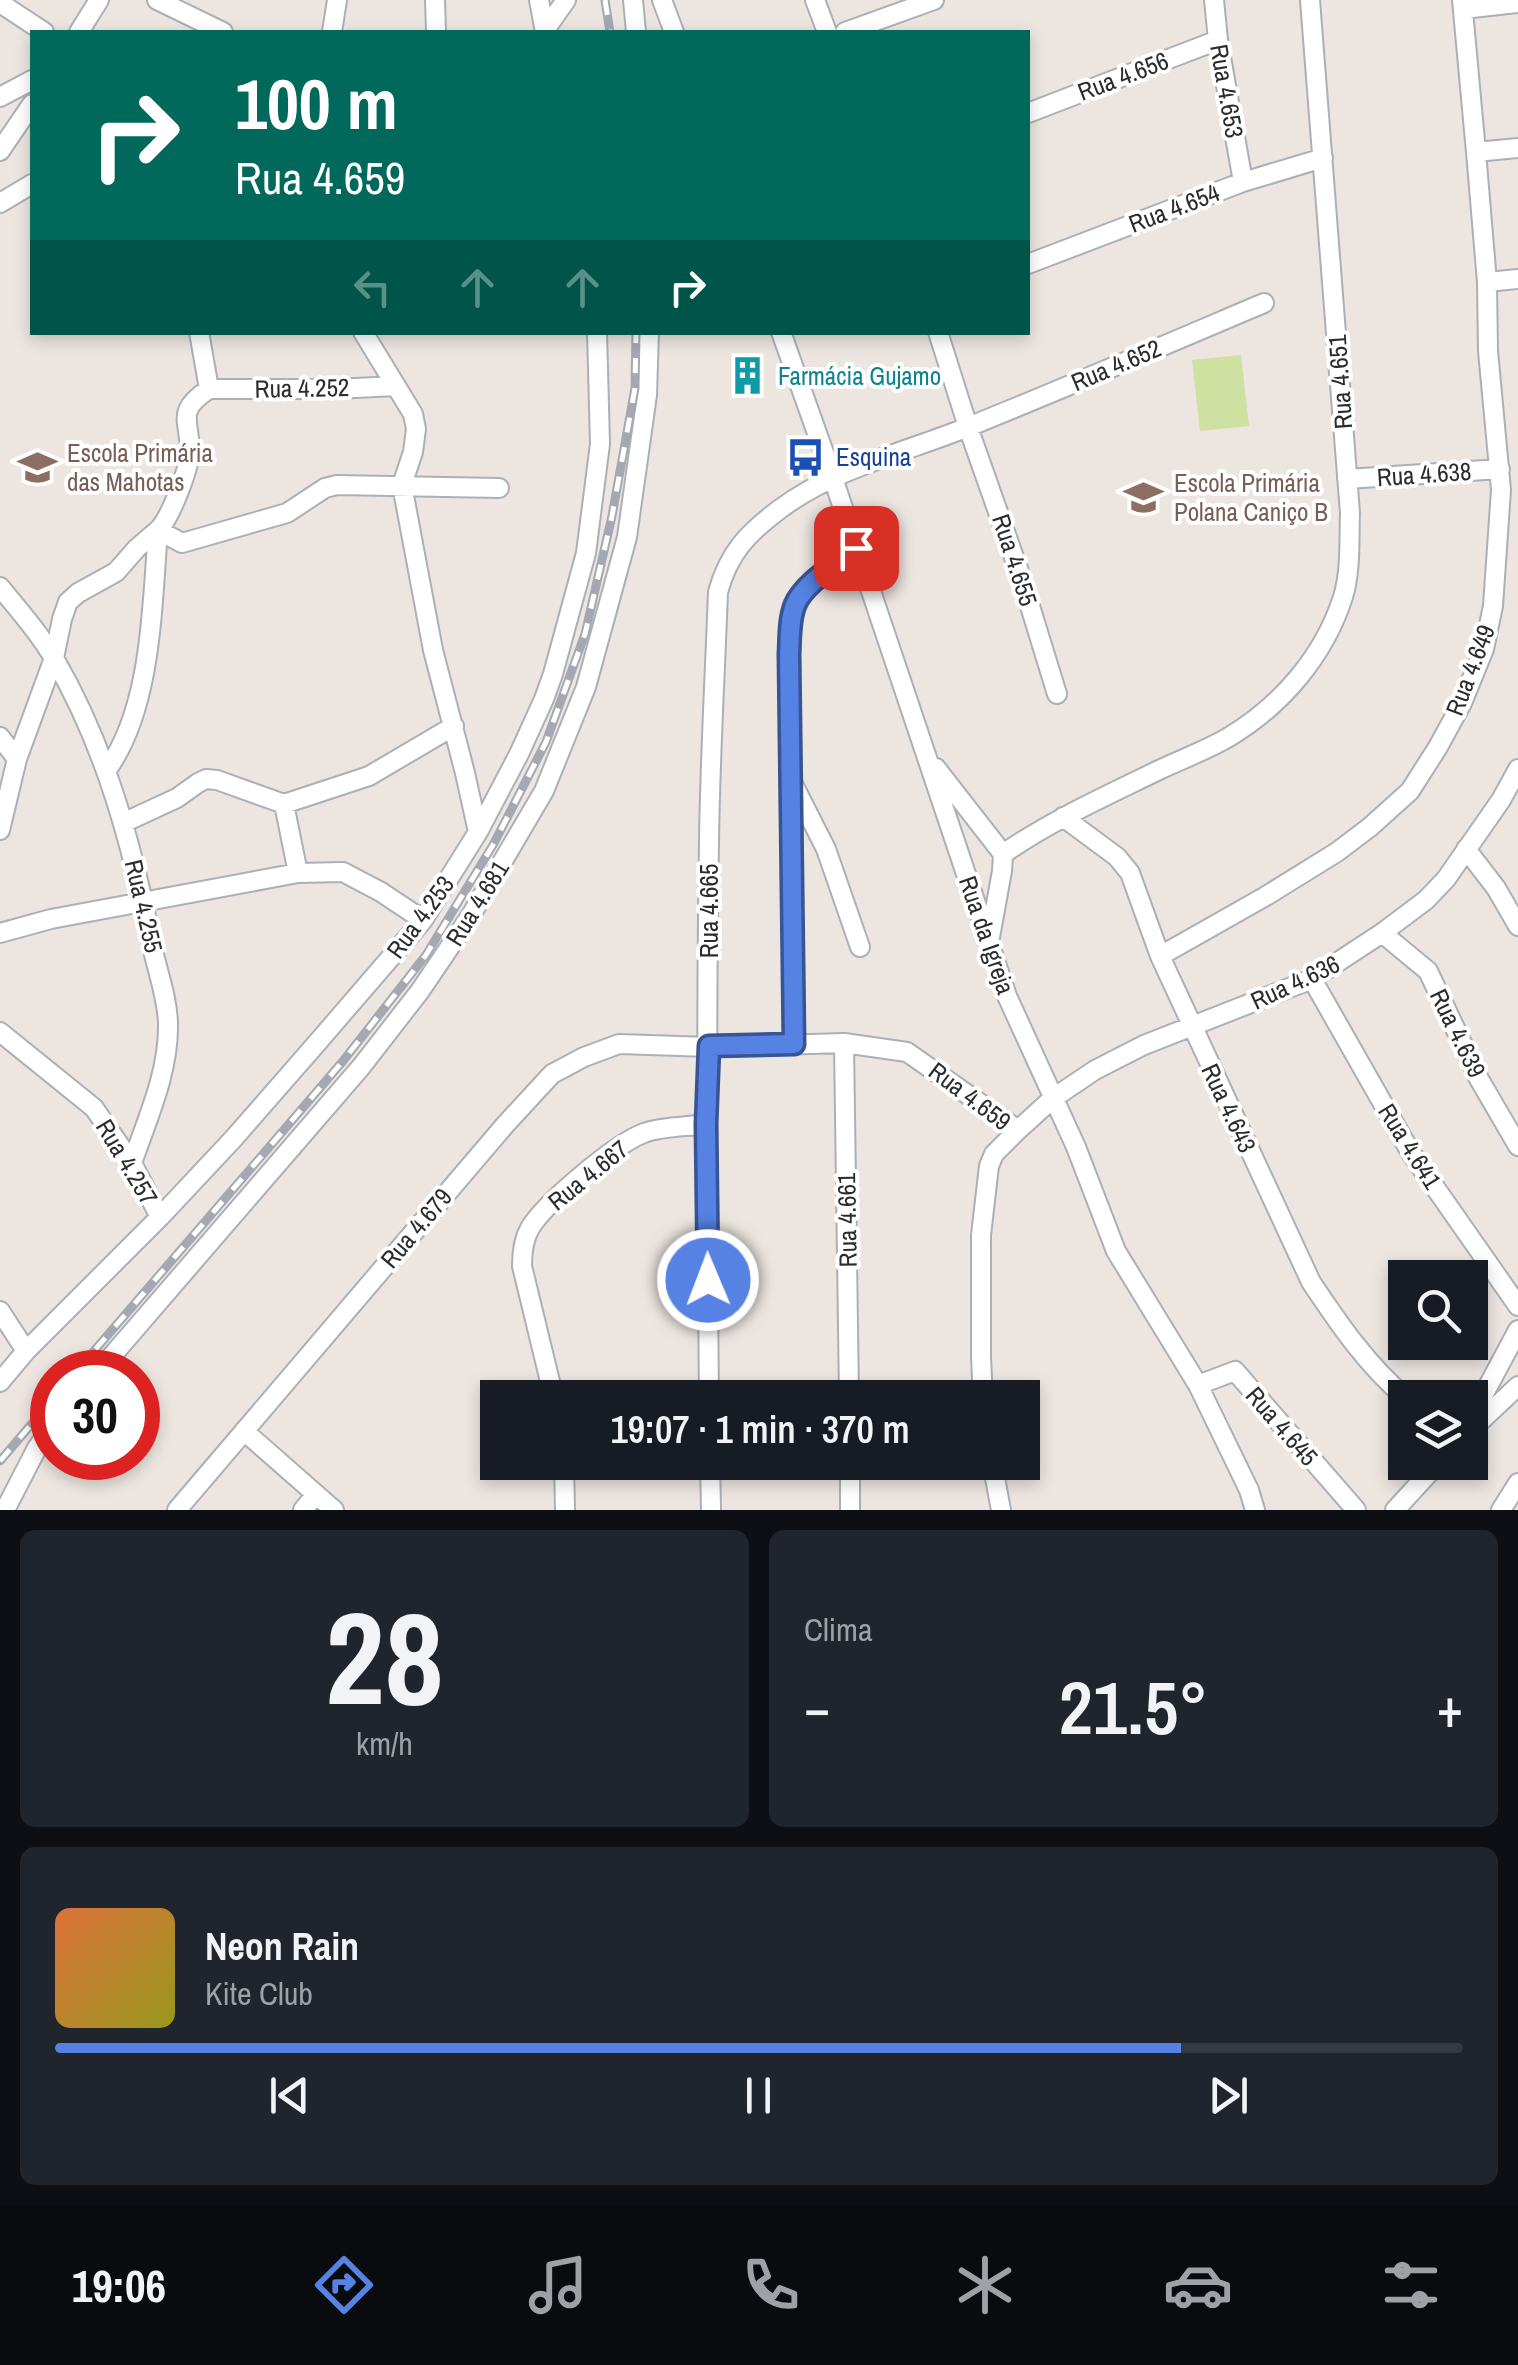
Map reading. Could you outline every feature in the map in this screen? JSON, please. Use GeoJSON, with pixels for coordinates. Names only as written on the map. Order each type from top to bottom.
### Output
{"type":"FeatureCollection","features":[{"type":"Feature","properties":{"kind":"street"},"geometry":{"type":"LineString","coordinates":[[80,30],[99,0]]}},
{"type":"Feature","properties":{"kind":"street"},"geometry":{"type":"LineString","coordinates":[[157,0],[220,30]]}},
{"type":"Feature","properties":{"kind":"street"},"geometry":{"type":"LineString","coordinates":[[332,30],[337,0]]}},
{"type":"Feature","properties":{"kind":"street"},"geometry":{"type":"LineString","coordinates":[[435,0],[436,30]]}},
{"type":"Feature","properties":{"kind":"street"},"geometry":{"type":"LineString","coordinates":[[539,0],[545,30]]}},
{"type":"Feature","properties":{"kind":"street"},"geometry":{"type":"LineString","coordinates":[[546,30],[566,0]]}},
{"type":"Feature","properties":{"kind":"street"},"geometry":{"type":"LineString","coordinates":[[633,0],[636,30]]}},
{"type":"Feature","properties":{"kind":"street"},"geometry":{"type":"LineString","coordinates":[[662,0],[673,30]]}},
{"type":"Feature","properties":{"kind":"street"},"geometry":{"type":"LineString","coordinates":[[816,0],[825,30]]}},
{"type":"Feature","properties":{"kind":"street"},"geometry":{"type":"LineString","coordinates":[[851,30],[934,0]]}},
{"type":"Feature","properties":{"kind":"street","name":"Rua 4.653"},"geometry":{"type":"LineString","coordinates":[[1214,0],[1243,182]]}},
{"type":"Feature","properties":{"kind":"street","name":"Rua 4.651"},"geometry":{"type":"LineString","coordinates":[[1003,854],[1063,817],[1227,739],[1260,716],[1311,663],[1344,594],[1350,513],[1310,0]]}},
{"type":"Feature","properties":{"kind":"street"},"geometry":{"type":"LineString","coordinates":[[0,2],[41,30]]}},
{"type":"Feature","properties":{"kind":"street"},"geometry":{"type":"LineString","coordinates":[[1462,4],[1518,3]]}},
{"type":"Feature","properties":{"kind":"street","name":"Rua 4.649"},"geometry":{"type":"LineString","coordinates":[[1160,956],[1337,852],[1410,791],[1462,704],[1484,649],[1493,606],[1501,490],[1462,4]]}},
{"type":"Feature","properties":{"kind":"street","name":"Rua 4.656"},"geometry":{"type":"LineString","coordinates":[[1030,112],[1218,40]]}},
{"type":"Feature","properties":{"kind":"street"},"geometry":{"type":"LineString","coordinates":[[0,97],[30,81]]}},
{"type":"Feature","properties":{"kind":"street"},"geometry":{"type":"LineString","coordinates":[[0,151],[30,107]]}},
{"type":"Feature","properties":{"kind":"street"},"geometry":{"type":"LineString","coordinates":[[1476,152],[1518,148]]}},
{"type":"Feature","properties":{"kind":"street","name":"Rua 4.654"},"geometry":{"type":"LineString","coordinates":[[1030,263],[1243,182],[1323,158]]}},
{"type":"Feature","properties":{"kind":"street"},"geometry":{"type":"LineString","coordinates":[[0,203],[30,185]]}},
{"type":"Feature","properties":{"kind":"street"},"geometry":{"type":"LineString","coordinates":[[1486,282],[1518,279]]}},
{"type":"Feature","properties":{"kind":"street","name":"Rua 4.652"},"geometry":{"type":"LineString","coordinates":[[832,478],[968,427],[1264,303]]}},
{"type":"Feature","properties":{"kind":"street"},"geometry":{"type":"LineString","coordinates":[[0,830],[17,759],[54,658],[68,602],[116,572],[136,548],[167,522],[190,452],[185,424],[188,408],[209,389],[199,335]]}},
{"type":"Feature","properties":{"kind":"street"},"geometry":{"type":"LineString","coordinates":[[365,335],[413,414],[413,452],[402,485],[433,650],[478,832]]}},
{"type":"Feature","properties":{"kind":"street","name":"Rua 4.253"},"geometry":{"type":"LineString","coordinates":[[0,1382],[270,1098],[423,920],[478,832],[544,699],[586,553],[600,444],[597,335]]}},
{"type":"Feature","properties":{"kind":"street","name":"Rua 4.681"},"geometry":{"type":"LineString","coordinates":[[117,1350],[361,1066],[420,991],[470,918],[544,791],[586,687],[627,537],[647,395],[649,335]]}},
{"type":"Feature","properties":{"kind":"street","name":"Rua da Igreja"},"geometry":{"type":"LineString","coordinates":[[782,335],[1007,996],[1076,1147],[1116,1251],[1198,1385],[1255,1510]]}},
{"type":"Feature","properties":{"kind":"street","name":"Rua 4.655"},"geometry":{"type":"LineString","coordinates":[[939,335],[1057,694]]}},
{"type":"Feature","properties":{"kind":"street","name":"Rua 4.252"},"geometry":{"type":"LineString","coordinates":[[209,389],[396,386]]}},
{"type":"Feature","properties":{"kind":"street","name":"Rua 4.638"},"geometry":{"type":"LineString","coordinates":[[1347,480],[1500,468]]}},
{"type":"Feature","properties":{"kind":"street","name":"Rua 4.665"},"geometry":{"type":"LineString","coordinates":[[710,1380],[706,1124],[709,842],[718,592],[738,545],[781,508],[832,478]]}},
{"type":"Feature","properties":{"kind":"street"},"geometry":{"type":"LineString","coordinates":[[158,530],[182,543],[288,513],[325,488],[337,485],[499,488]]}},
{"type":"Feature","properties":{"kind":"street"},"geometry":{"type":"LineString","coordinates":[[106,770],[124,740],[144,668],[158,530]]}},
{"type":"Feature","properties":{"kind":"street"},"geometry":{"type":"LineString","coordinates":[[794,1044],[791,620],[802,592],[856,548]]}},
{"type":"Feature","properties":{"kind":"street","name":"Rua 4.255"},"geometry":{"type":"LineString","coordinates":[[0,587],[54,658],[106,770],[144,901],[168,1022],[160,1082],[132,1162]]}},
{"type":"Feature","properties":{"kind":"street"},"geometry":{"type":"LineString","coordinates":[[123,823],[177,798],[206,779],[284,804],[368,776],[454,726]]}},
{"type":"Feature","properties":{"kind":"street"},"geometry":{"type":"LineString","coordinates":[[0,736],[17,759]]}},
{"type":"Feature","properties":{"kind":"street"},"geometry":{"type":"LineString","coordinates":[[926,755],[1003,854],[989,942]]}},
{"type":"Feature","properties":{"kind":"street","name":"Rua 4.636"},"geometry":{"type":"LineString","coordinates":[[1018,1130],[1052,1099],[1095,1070],[1144,1045],[1312,979],[1382,934],[1446,879],[1501,800],[1518,768]]}},
{"type":"Feature","properties":{"kind":"street"},"geometry":{"type":"LineString","coordinates":[[792,782],[826,849],[860,947]]}},
{"type":"Feature","properties":{"kind":"street"},"geometry":{"type":"LineString","coordinates":[[284,804],[298,872]]}},
{"type":"Feature","properties":{"kind":"street","name":"Rua 4.643"},"geometry":{"type":"LineString","coordinates":[[1063,817],[1117,857],[1130,873],[1160,956],[1311,1282],[1344,1331],[1388,1383]]}},
{"type":"Feature","properties":{"kind":"street"},"geometry":{"type":"LineString","coordinates":[[1466,849],[1496,888],[1518,926]]}},
{"type":"Feature","properties":{"kind":"street"},"geometry":{"type":"LineString","coordinates":[[0,933],[50,918],[298,872],[343,872],[423,920]]}},
{"type":"Feature","properties":{"kind":"street","name":"Rua 4.639"},"geometry":{"type":"LineString","coordinates":[[1382,934],[1428,972],[1479,1080],[1518,1146]]}},
{"type":"Feature","properties":{"kind":"street","name":"Rua 4.641"},"geometry":{"type":"LineString","coordinates":[[1312,979],[1411,1153],[1518,1306]]}},
{"type":"Feature","properties":{"kind":"street","name":"Rua 4.257"},"geometry":{"type":"LineString","coordinates":[[0,1032],[94,1108],[132,1162],[160,1216]]}},
{"type":"Feature","properties":{"kind":"street","name":"Rua 4.659"},"geometry":{"type":"LineString","coordinates":[[709,1046],[844,1043],[908,1052],[1018,1130],[994,1154],[989,1166],[981,1236],[982,1380]]}},
{"type":"Feature","properties":{"kind":"street","name":"Rua 4.661"},"geometry":{"type":"LineString","coordinates":[[844,1043],[849,1380]]}},
{"type":"Feature","properties":{"kind":"street","name":"Rua 4.679"},"geometry":{"type":"LineString","coordinates":[[177,1510],[445,1193],[552,1074],[620,1044],[709,1046]]}},
{"type":"Feature","properties":{"kind":"street","name":"Rua 4.667"},"geometry":{"type":"LineString","coordinates":[[550,1380],[522,1266],[522,1250],[529,1230],[544,1210],[621,1144],[647,1132],[706,1124]]}},
{"type":"Feature","properties":{"kind":"street"},"geometry":{"type":"LineString","coordinates":[[0,1311],[26,1351]]}},
{"type":"Feature","properties":{"kind":"street"},"geometry":{"type":"LineString","coordinates":[[1488,1386],[1518,1330]]}},
{"type":"Feature","properties":{"kind":"street","name":"Rua 4.645"},"geometry":{"type":"LineString","coordinates":[[1198,1385],[1235,1371],[1356,1510]]}},
{"type":"Feature","properties":{"kind":"street"},"geometry":{"type":"LineString","coordinates":[[1488,1414],[1518,1386]]}},
{"type":"Feature","properties":{"kind":"street"},"geometry":{"type":"LineString","coordinates":[[244,1431],[334,1510]]}},
{"type":"Feature","properties":{"kind":"street"},"geometry":{"type":"LineString","coordinates":[[5,1510],[30,1460]]}},
{"type":"Feature","properties":{"kind":"street"},"geometry":{"type":"LineString","coordinates":[[564,1480],[565,1510]]}},
{"type":"Feature","properties":{"kind":"street"},"geometry":{"type":"LineString","coordinates":[[710,1480],[711,1510]]}},
{"type":"Feature","properties":{"kind":"street"},"geometry":{"type":"LineString","coordinates":[[850,1480],[850,1510]]}},
{"type":"Feature","properties":{"kind":"street"},"geometry":{"type":"LineString","coordinates":[[995,1480],[1001,1510]]}},
{"type":"Feature","properties":{"kind":"street"},"geometry":{"type":"LineString","coordinates":[[1395,1510],[1422,1480]]}},
{"type":"Feature","properties":{"kind":"street"},"geometry":{"type":"LineString","coordinates":[[1502,1510],[1518,1483]]}},
{"type":"Feature","properties":{"kind":"street"},"geometry":{"type":"LineString","coordinates":[[303,1510],[316,1494]]}},
{"type":"Feature","properties":{"kind":"green space"},"geometry":{"type":"Polygon","coordinates":[[[1241,355],[1249,426],[1200,431],[1192,360],[1241,355]]]}},
{"type":"Feature","properties":{"kind":"railway"},"geometry":{"type":"LineString","coordinates":[[605,0],[610,30]]}},
{"type":"Feature","properties":{"kind":"railway"},"geometry":{"type":"LineString","coordinates":[[95,1350],[343,1061],[426,955],[493,845],[546,742],[585,634],[635,388],[636,335]]}},
{"type":"Feature","properties":{"kind":"railway"},"geometry":{"type":"LineString","coordinates":[[0,1461],[30,1426]]}},
{"type":"Feature","properties":{"kind":"place","name":"Farmácia Gujamo"},"geometry":{"type":"Point","coordinates":[748,376]}},
{"type":"Feature","properties":{"kind":"place","name":"Esquina"},"geometry":{"type":"Point","coordinates":[806,457]}},
{"type":"Feature","properties":{"kind":"place","name":"Escola Primária das Mahotas"},"geometry":{"type":"Point","coordinates":[37,467]}},
{"type":"Feature","properties":{"kind":"place","name":"Escola Primária Polana Caniço B"},"geometry":{"type":"Point","coordinates":[1144,497]}},
{"type":"Feature","properties":{"kind":"route"},"geometry":{"type":"LineString","coordinates":[[708,1280],[709,1046],[794,1044],[789,654],[794,605],[802,592],[856,548]]}}]}
